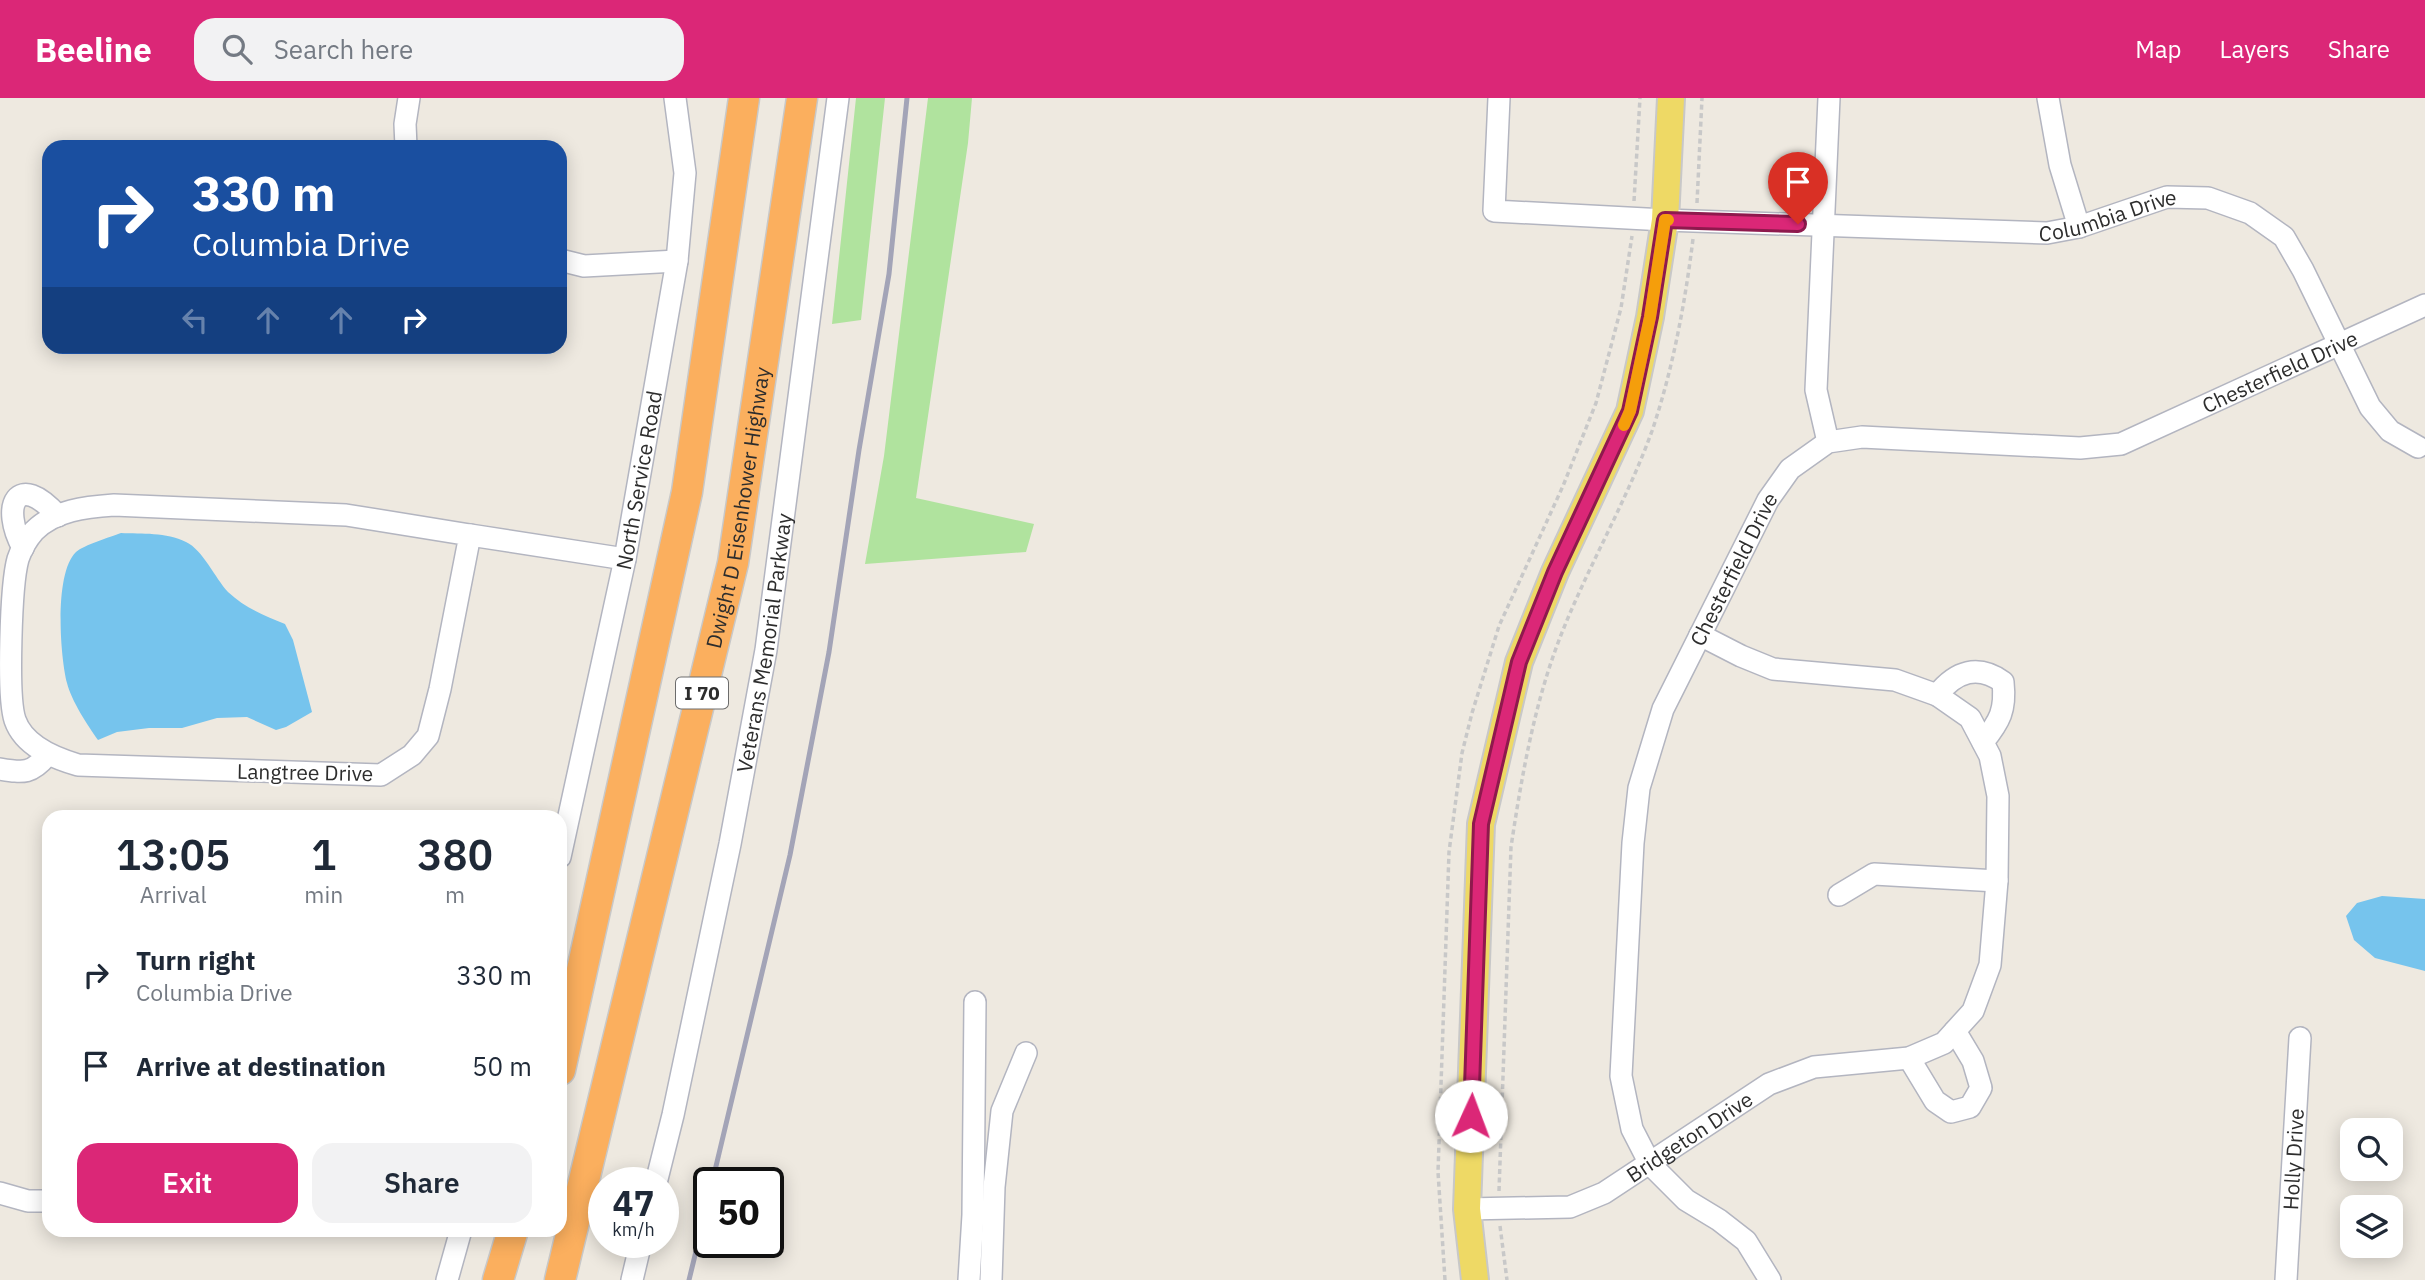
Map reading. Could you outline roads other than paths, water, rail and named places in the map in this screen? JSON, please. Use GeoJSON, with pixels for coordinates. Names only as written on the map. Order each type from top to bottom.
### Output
{"type":"FeatureCollection","features":[{"type":"Feature","properties":{"kind":"highway","name":"I 70"},"geometry":{"type":"LineString","coordinates":[[567,1038],[687,492],[744,98]]}},
{"type":"Feature","properties":{"kind":"highway","name":"Dwight D Eisenhower Highway"},"geometry":{"type":"LineString","coordinates":[[560,1280],[733,563],[802,98]]}},
{"type":"Feature","properties":{"kind":"highway"},"geometry":{"type":"LineString","coordinates":[[498,1280],[511,1237]]}},
{"type":"Feature","properties":{"kind":"main road"},"geometry":{"type":"LineString","coordinates":[[1475,1280],[1467,1209],[1481,824],[1519,662],[1555,572],[1630,411],[1650,317],[1665,220],[1671,98]]}},
{"type":"Feature","properties":{"kind":"street"},"geometry":{"type":"LineString","coordinates":[[406,140],[409,98]]}},
{"type":"Feature","properties":{"kind":"street","name":"North Service Road"},"geometry":{"type":"LineString","coordinates":[[567,825],[625,559],[677,261],[685,173],[675,98]]}},
{"type":"Feature","properties":{"kind":"street","name":"Veterans Memorial Parkway"},"geometry":{"type":"LineString","coordinates":[[660,1167],[730,844],[766,650],[838,98]]}},
{"type":"Feature","properties":{"kind":"street","name":"Columbia Drive"},"geometry":{"type":"LineString","coordinates":[[1499,98],[1494,211],[1665,220],[2047,233],[2079,227],[2167,197],[2208,198],[2250,213],[2284,237],[2370,407],[2390,431],[2418,447]]}},
{"type":"Feature","properties":{"kind":"street"},"geometry":{"type":"LineString","coordinates":[[1828,442],[1816,390],[1829,98]]}},
{"type":"Feature","properties":{"kind":"street"},"geometry":{"type":"LineString","coordinates":[[2048,98],[2060,165],[2079,227]]}},
{"type":"Feature","properties":{"kind":"street"},"geometry":{"type":"LineString","coordinates":[[567,262],[584,266],[677,261]]}},
{"type":"Feature","properties":{"kind":"street","name":"Chesterfield Drive"},"geometry":{"type":"LineString","coordinates":[[1770,1280],[1746,1241],[1685,1200],[1650,1164],[1632,1129],[1621,1076],[1633,843],[1639,788],[1663,709],[1768,500],[1790,469],[1828,442],[1862,437],[2080,448],[2121,444],[2425,305]]}},
{"type":"Feature","properties":{"kind":"street"},"geometry":{"type":"LineString","coordinates":[[23,548],[10,536],[3,523],[3,509],[9,498],[19,494],[32,496],[45,502],[58,516]]}},
{"type":"Feature","properties":{"kind":"street","name":"Langtree Drive"},"geometry":{"type":"LineString","coordinates":[[470,535],[440,689],[428,736],[412,755],[381,775],[78,765],[48,754],[27,737],[8,727],[13,582],[23,548],[35,530],[69,510],[114,505],[346,514],[625,559]]}},
{"type":"Feature","properties":{"kind":"street","name":"Bridgeton Drive"},"geometry":{"type":"LineString","coordinates":[[1467,1209],[1570,1207],[1604,1193],[1769,1084],[1814,1067],[1909,1058],[1944,1043],[1973,1012],[1990,965],[1997,881],[1998,796],[1990,756],[1970,718],[1937,695],[1895,680],[1773,669],[1700,635]]}},
{"type":"Feature","properties":{"kind":"street"},"geometry":{"type":"LineString","coordinates":[[1937,695],[1956,678],[1974,671],[1991,674],[2003,682],[2005,701],[1998,723],[1983,742]]}},
{"type":"Feature","properties":{"kind":"street"},"geometry":{"type":"LineString","coordinates":[[0,769],[20,772],[37,768],[48,754]]}},
{"type":"Feature","properties":{"kind":"street"},"geometry":{"type":"LineString","coordinates":[[1839,895],[1874,873],[1997,881]]}},
{"type":"Feature","properties":{"kind":"street"},"geometry":{"type":"LineString","coordinates":[[969,1280],[973,1214],[975,1002]]}},
{"type":"Feature","properties":{"kind":"street"},"geometry":{"type":"LineString","coordinates":[[1909,1058],[1935,1101],[1951,1112],[1970,1107],[1981,1088],[1973,1061],[1955,1031]]}},
{"type":"Feature","properties":{"kind":"street","name":"Holly Drive"},"geometry":{"type":"LineString","coordinates":[[2286,1280],[2300,1038]]}},
{"type":"Feature","properties":{"kind":"street"},"geometry":{"type":"LineString","coordinates":[[991,1280],[994,1187],[1002,1111],[1026,1054]]}},
{"type":"Feature","properties":{"kind":"street"},"geometry":{"type":"LineString","coordinates":[[0,1193],[42,1201]]}},
{"type":"Feature","properties":{"kind":"street"},"geometry":{"type":"LineString","coordinates":[[447,1280],[459,1237]]}},
{"type":"Feature","properties":{"kind":"street"},"geometry":{"type":"LineString","coordinates":[[632,1280],[637,1258]]}},
{"type":"Feature","properties":{"kind":"water"},"geometry":{"type":"Polygon","coordinates":[[[121,533],[162,535],[186,542],[198,551],[234,597],[255,611],[285,624],[293,640],[312,712],[276,730],[247,717],[217,718],[182,728],[117,732],[98,740],[76,705],[67,683],[61,635],[64,578],[76,552],[121,533]]]}},
{"type":"Feature","properties":{"kind":"water"},"geometry":{"type":"Polygon","coordinates":[[[2382,896],[2425,899],[2425,971],[2375,958],[2354,940],[2346,916],[2357,903],[2382,896]]]}},
{"type":"Feature","properties":{"kind":"railway"},"geometry":{"type":"LineString","coordinates":[[716,1167],[790,855],[829,652],[889,274],[907,98]]}},
{"type":"Feature","properties":{"kind":"railway"},"geometry":{"type":"LineString","coordinates":[[689,1280],[694,1258]]}}]}
